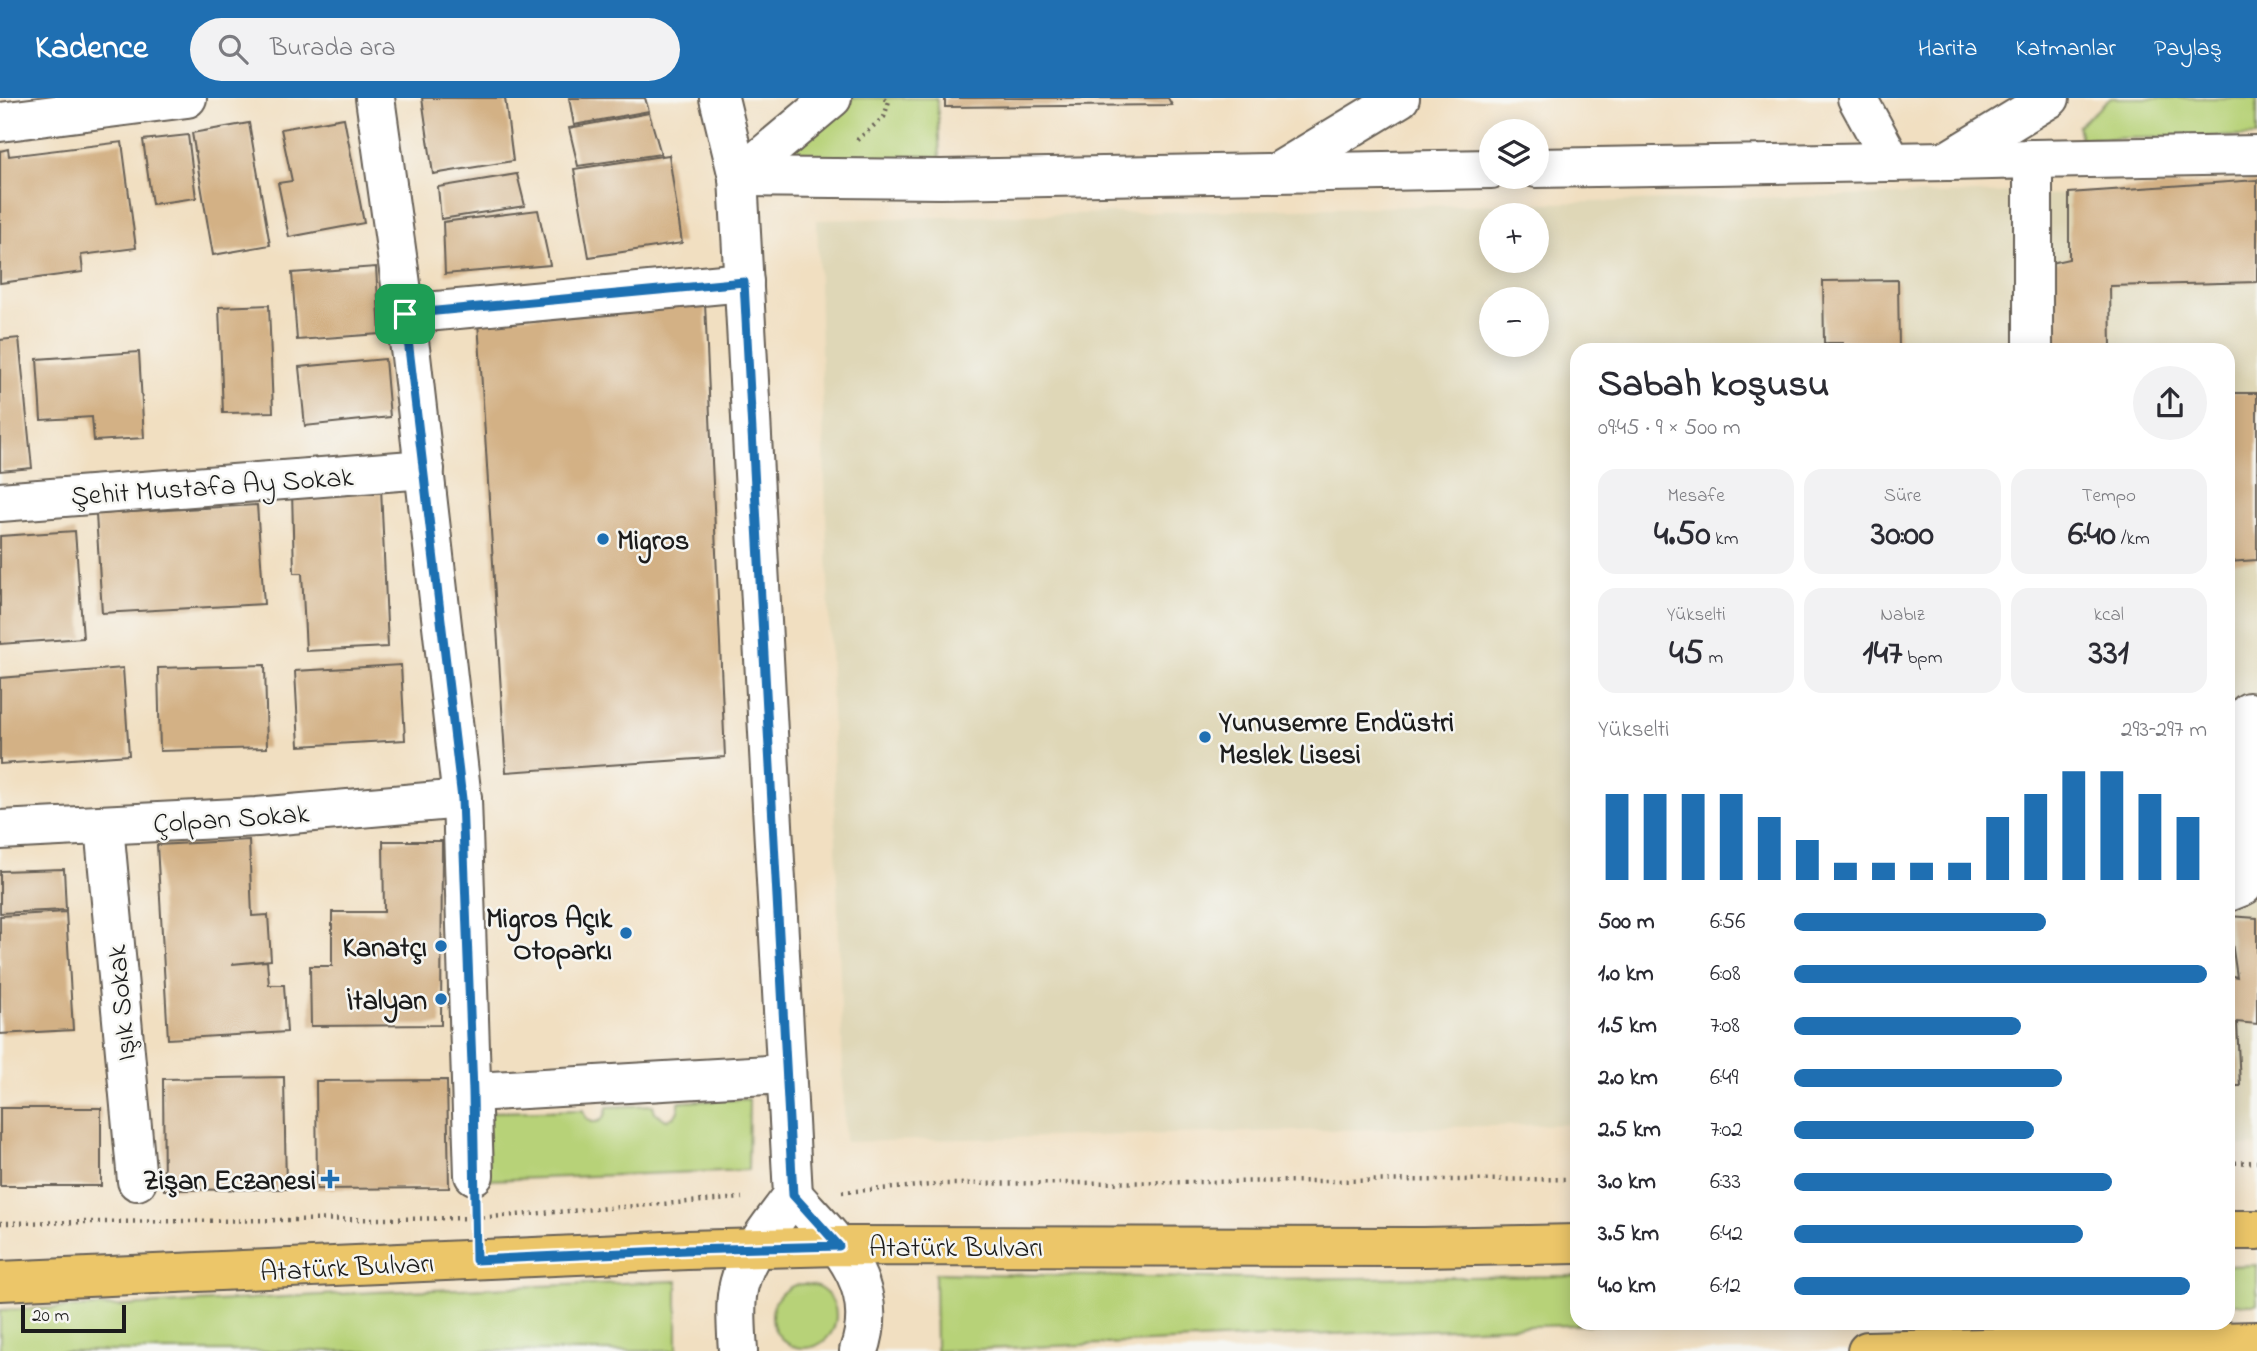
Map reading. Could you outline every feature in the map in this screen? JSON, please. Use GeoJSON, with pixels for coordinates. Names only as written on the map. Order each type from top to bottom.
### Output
{"type":"FeatureCollection","features":[{"type":"Feature","properties":{"kind":"main road"},"geometry":{"type":"LineString","coordinates":[[2235,1230],[2257,1230]]}},
{"type":"Feature","properties":{"kind":"main road","name":"Atatürk Bulvarı"},"geometry":{"type":"LineString","coordinates":[[0,1281],[687,1250],[839,1246],[1423,1247],[1570,1244]]}},
{"type":"Feature","properties":{"kind":"main road"},"geometry":{"type":"LineString","coordinates":[[1867,1351],[2257,1341]]}},
{"type":"Feature","properties":{"kind":"street"},"geometry":{"type":"LineString","coordinates":[[0,122],[187,98]]}},
{"type":"Feature","properties":{"kind":"street"},"geometry":{"type":"LineString","coordinates":[[375,98],[425,469],[462,799],[474,1175]]}},
{"type":"Feature","properties":{"kind":"street"},"geometry":{"type":"LineString","coordinates":[[719,98],[738,177],[793,1195],[754,1250],[742,1275],[737,1294],[738,1351]]}},
{"type":"Feature","properties":{"kind":"street"},"geometry":{"type":"LineString","coordinates":[[738,177],[832,98]]}},
{"type":"Feature","properties":{"kind":"street"},"geometry":{"type":"LineString","coordinates":[[1276,173],[1400,98]]}},
{"type":"Feature","properties":{"kind":"street"},"geometry":{"type":"LineString","coordinates":[[1857,98],[1892,162]]}},
{"type":"Feature","properties":{"kind":"street"},"geometry":{"type":"LineString","coordinates":[[1947,161],[2050,98]]}},
{"type":"Feature","properties":{"kind":"street"},"geometry":{"type":"LineString","coordinates":[[1549,169],[2257,155]]}},
{"type":"Feature","properties":{"kind":"street"},"geometry":{"type":"LineString","coordinates":[[2033,159],[2033,343]]}},
{"type":"Feature","properties":{"kind":"street"},"geometry":{"type":"LineString","coordinates":[[738,177],[941,179],[1479,169]]}},
{"type":"Feature","properties":{"kind":"street"},"geometry":{"type":"LineString","coordinates":[[405,314],[744,282]]}},
{"type":"Feature","properties":{"kind":"street","name":"Şehit Mustafa Ay Sokak"},"geometry":{"type":"LineString","coordinates":[[0,502],[425,469]]}},
{"type":"Feature","properties":{"kind":"street"},"geometry":{"type":"LineString","coordinates":[[2235,889],[2244,886],[2250,866],[2249,712]]}},
{"type":"Feature","properties":{"kind":"street","name":"Çolpan Sokak"},"geometry":{"type":"LineString","coordinates":[[0,830],[257,817],[462,799]]}},
{"type":"Feature","properties":{"kind":"street","name":"Işık Sokak"},"geometry":{"type":"LineString","coordinates":[[104,826],[137,1181]]}},
{"type":"Feature","properties":{"kind":"street"},"geometry":{"type":"LineString","coordinates":[[473,1092],[786,1074]]}},
{"type":"Feature","properties":{"kind":"street"},"geometry":{"type":"LineString","coordinates":[[793,1195],[855,1268],[866,1313],[859,1351]]}},
{"type":"Feature","properties":{"kind":"path"},"geometry":{"type":"LineString","coordinates":[[837,178],[858,139],[884,117],[889,102],[883,98]]}},
{"type":"Feature","properties":{"kind":"path"},"geometry":{"type":"LineString","coordinates":[[2235,1163],[2257,1162]]}},
{"type":"Feature","properties":{"kind":"path"},"geometry":{"type":"LineString","coordinates":[[474,1175],[476,1260]]}},
{"type":"Feature","properties":{"kind":"path"},"geometry":{"type":"LineString","coordinates":[[838,1192],[972,1183],[1570,1179]]}},
{"type":"Feature","properties":{"kind":"path"},"geometry":{"type":"LineString","coordinates":[[0,1223],[476,1218],[742,1198]]}},
{"type":"Feature","properties":{"kind":"shaded area"},"geometry":{"type":"Polygon","coordinates":[[[2257,180],[2257,1146],[2235,1146],[2235,343],[2047,343],[2045,195],[2257,180]]]}},
{"type":"Feature","properties":{"kind":"shaded area","name":"Yunusemre Endüstri Meslek Lisesi"},"geometry":{"type":"Polygon","coordinates":[[[2018,192],[2016,343],[1570,343],[1570,1124],[845,1142],[817,220],[1479,205],[1479,273],[1549,273],[1549,203],[1546,203],[2018,192]]]}},
{"type":"Feature","properties":{"kind":"green space"},"geometry":{"type":"Polygon","coordinates":[[[839,98],[937,98],[941,179],[738,177],[839,98]]]}},
{"type":"Feature","properties":{"kind":"green space"},"geometry":{"type":"Polygon","coordinates":[[[2111,98],[2257,98],[2257,136],[2081,139],[2078,126],[2111,98]]]}},
{"type":"Feature","properties":{"kind":"green space"},"geometry":{"type":"Polygon","coordinates":[[[749,1099],[748,1170],[488,1180],[487,1112],[583,1110],[588,1120],[596,1122],[603,1118],[607,1107],[653,1105],[655,1112],[666,1120],[676,1114],[679,1102],[749,1099]]]}},
{"type":"Feature","properties":{"kind":"green space"},"geometry":{"type":"Polygon","coordinates":[[[2257,1265],[2257,1304],[2235,1304],[2235,1266],[2257,1265]]]}},
{"type":"Feature","properties":{"kind":"green space"},"geometry":{"type":"Polygon","coordinates":[[[935,1273],[1253,1279],[1570,1276],[1570,1325],[936,1351],[935,1273]]]}},
{"type":"Feature","properties":{"kind":"green space"},"geometry":{"type":"Polygon","coordinates":[[[677,1281],[677,1351],[0,1351],[0,1310],[677,1281]]]}},
{"type":"Feature","properties":{"kind":"green space"},"geometry":{"type":"Polygon","coordinates":[[[804,1284],[816,1286],[827,1293],[834,1304],[834,1328],[827,1339],[816,1346],[804,1348],[792,1346],[781,1339],[774,1328],[772,1316],[774,1304],[781,1293],[792,1286],[804,1284]]]}},
{"type":"Feature","properties":{"kind":"building"},"geometry":{"type":"Polygon","coordinates":[[[422,98],[505,98],[513,161],[433,174],[422,98]]]}},
{"type":"Feature","properties":{"kind":"building"},"geometry":{"type":"Polygon","coordinates":[[[569,98],[645,98],[649,111],[574,125],[569,98]]]}},
{"type":"Feature","properties":{"kind":"building"},"geometry":{"type":"Polygon","coordinates":[[[945,98],[1168,98],[1172,105],[945,107],[945,98]]]}},
{"type":"Feature","properties":{"kind":"building"},"geometry":{"type":"Polygon","coordinates":[[[649,113],[661,154],[578,166],[569,128],[649,113]]]}},
{"type":"Feature","properties":{"kind":"building"},"geometry":{"type":"Polygon","coordinates":[[[344,118],[364,223],[289,237],[278,183],[292,181],[281,129],[344,118]]]}},
{"type":"Feature","properties":{"kind":"building"},"geometry":{"type":"Polygon","coordinates":[[[249,123],[270,245],[213,255],[192,133],[249,123]]]}},
{"type":"Feature","properties":{"kind":"building"},"geometry":{"type":"Polygon","coordinates":[[[188,135],[196,198],[152,204],[143,140],[188,135]]]}},
{"type":"Feature","properties":{"kind":"building"},"geometry":{"type":"Polygon","coordinates":[[[122,142],[136,248],[81,255],[83,272],[0,283],[0,151],[8,149],[9,156],[122,142]]]}},
{"type":"Feature","properties":{"kind":"building"},"geometry":{"type":"Polygon","coordinates":[[[669,155],[682,243],[589,257],[574,169],[669,155]]]}},
{"type":"Feature","properties":{"kind":"building"},"geometry":{"type":"Polygon","coordinates":[[[517,174],[525,206],[441,219],[438,187],[517,174]]]}},
{"type":"Feature","properties":{"kind":"building"},"geometry":{"type":"Polygon","coordinates":[[[2257,180],[2257,282],[2110,286],[2111,343],[2047,343],[2046,264],[2069,259],[2069,193],[2257,180]]]}},
{"type":"Feature","properties":{"kind":"building"},"geometry":{"type":"Polygon","coordinates":[[[538,210],[550,265],[445,274],[443,222],[538,210]]]}},
{"type":"Feature","properties":{"kind":"building"},"geometry":{"type":"Polygon","coordinates":[[[376,267],[380,334],[297,340],[292,273],[376,267]]]}},
{"type":"Feature","properties":{"kind":"building"},"geometry":{"type":"Polygon","coordinates":[[[1898,280],[1899,343],[1824,343],[1823,281],[1898,280]]]}},
{"type":"Feature","properties":{"kind":"building","name":"Migros"},"geometry":{"type":"Polygon","coordinates":[[[705,302],[725,757],[506,772],[478,321],[705,302]]]}},
{"type":"Feature","properties":{"kind":"building"},"geometry":{"type":"Polygon","coordinates":[[[269,305],[273,412],[223,413],[219,307],[269,305]]]}},
{"type":"Feature","properties":{"kind":"building"},"geometry":{"type":"Polygon","coordinates":[[[19,338],[32,468],[0,471],[0,340],[19,338]]]}},
{"type":"Feature","properties":{"kind":"building"},"geometry":{"type":"Polygon","coordinates":[[[139,352],[144,438],[94,441],[92,417],[41,420],[37,359],[139,352]]]}},
{"type":"Feature","properties":{"kind":"building"},"geometry":{"type":"Polygon","coordinates":[[[385,359],[390,417],[305,426],[299,367],[385,359]]]}},
{"type":"Feature","properties":{"kind":"building"},"geometry":{"type":"Polygon","coordinates":[[[2235,393],[2257,393],[2257,560],[2235,562],[2235,393]]]}},
{"type":"Feature","properties":{"kind":"building"},"geometry":{"type":"Polygon","coordinates":[[[381,487],[388,647],[306,651],[302,573],[294,573],[292,490],[381,487]]]}},
{"type":"Feature","properties":{"kind":"building"},"geometry":{"type":"Polygon","coordinates":[[[257,505],[264,604],[102,613],[96,514],[257,505]]]}},
{"type":"Feature","properties":{"kind":"building"},"geometry":{"type":"Polygon","coordinates":[[[75,531],[83,638],[0,644],[0,536],[75,531]]]}},
{"type":"Feature","properties":{"kind":"building"},"geometry":{"type":"Polygon","coordinates":[[[265,665],[267,748],[160,751],[158,668],[265,665]]]}},
{"type":"Feature","properties":{"kind":"building"},"geometry":{"type":"Polygon","coordinates":[[[401,665],[405,740],[299,746],[295,671],[401,665]]]}},
{"type":"Feature","properties":{"kind":"building"},"geometry":{"type":"Polygon","coordinates":[[[123,668],[129,755],[0,764],[0,678],[123,668]]]}},
{"type":"Feature","properties":{"kind":"building"},"geometry":{"type":"Polygon","coordinates":[[[249,840],[252,916],[268,915],[271,960],[232,964],[267,961],[269,985],[284,985],[287,1032],[168,1039],[157,845],[249,840]]]}},
{"type":"Feature","properties":{"kind":"building"},"geometry":{"type":"Polygon","coordinates":[[[383,841],[442,841],[441,1025],[311,1026],[310,966],[332,966],[332,912],[384,912],[383,841]]]}},
{"type":"Feature","properties":{"kind":"building"},"geometry":{"type":"Polygon","coordinates":[[[64,869],[66,910],[0,913],[0,871],[64,869]]]}},
{"type":"Feature","properties":{"kind":"building"},"geometry":{"type":"Polygon","coordinates":[[[66,912],[73,1030],[0,1034],[0,916],[66,912]]]}},
{"type":"Feature","properties":{"kind":"building"},"geometry":{"type":"Polygon","coordinates":[[[2235,916],[2257,918],[2257,1024],[2237,1022],[2240,1086],[2235,1086],[2235,916]]]}},
{"type":"Feature","properties":{"kind":"building"},"geometry":{"type":"Polygon","coordinates":[[[284,1077],[286,1189],[164,1190],[163,1079],[284,1077]]]}},
{"type":"Feature","properties":{"kind":"building"},"geometry":{"type":"Polygon","coordinates":[[[447,1080],[449,1188],[317,1189],[316,1081],[447,1080]]]}},
{"type":"Feature","properties":{"kind":"building"},"geometry":{"type":"Polygon","coordinates":[[[0,1108],[101,1108],[101,1186],[0,1186],[0,1108]]]}},
{"type":"Feature","properties":{"kind":"place","name":"Migros"},"geometry":{"type":"Point","coordinates":[603,539]}},
{"type":"Feature","properties":{"kind":"place","name":"Yunusemre Endüstri Meslek Lisesi"},"geometry":{"type":"Point","coordinates":[1205,737]}},
{"type":"Feature","properties":{"kind":"place","name":"Migros Açık Otoparkı"},"geometry":{"type":"Point","coordinates":[626,933]}},
{"type":"Feature","properties":{"kind":"place","name":"Kanatçı"},"geometry":{"type":"Point","coordinates":[441,946]}},
{"type":"Feature","properties":{"kind":"place","name":"İtalyan"},"geometry":{"type":"Point","coordinates":[441,999]}},
{"type":"Feature","properties":{"kind":"place","name":"Zişan Eczanesi"},"geometry":{"type":"Point","coordinates":[330,1179]}},
{"type":"Feature","properties":{"kind":"route"},"geometry":{"type":"LineString","coordinates":[[744,282],[793,1195],[839,1246],[476,1260],[473,1092],[462,799],[405,314],[744,282]]}}]}
